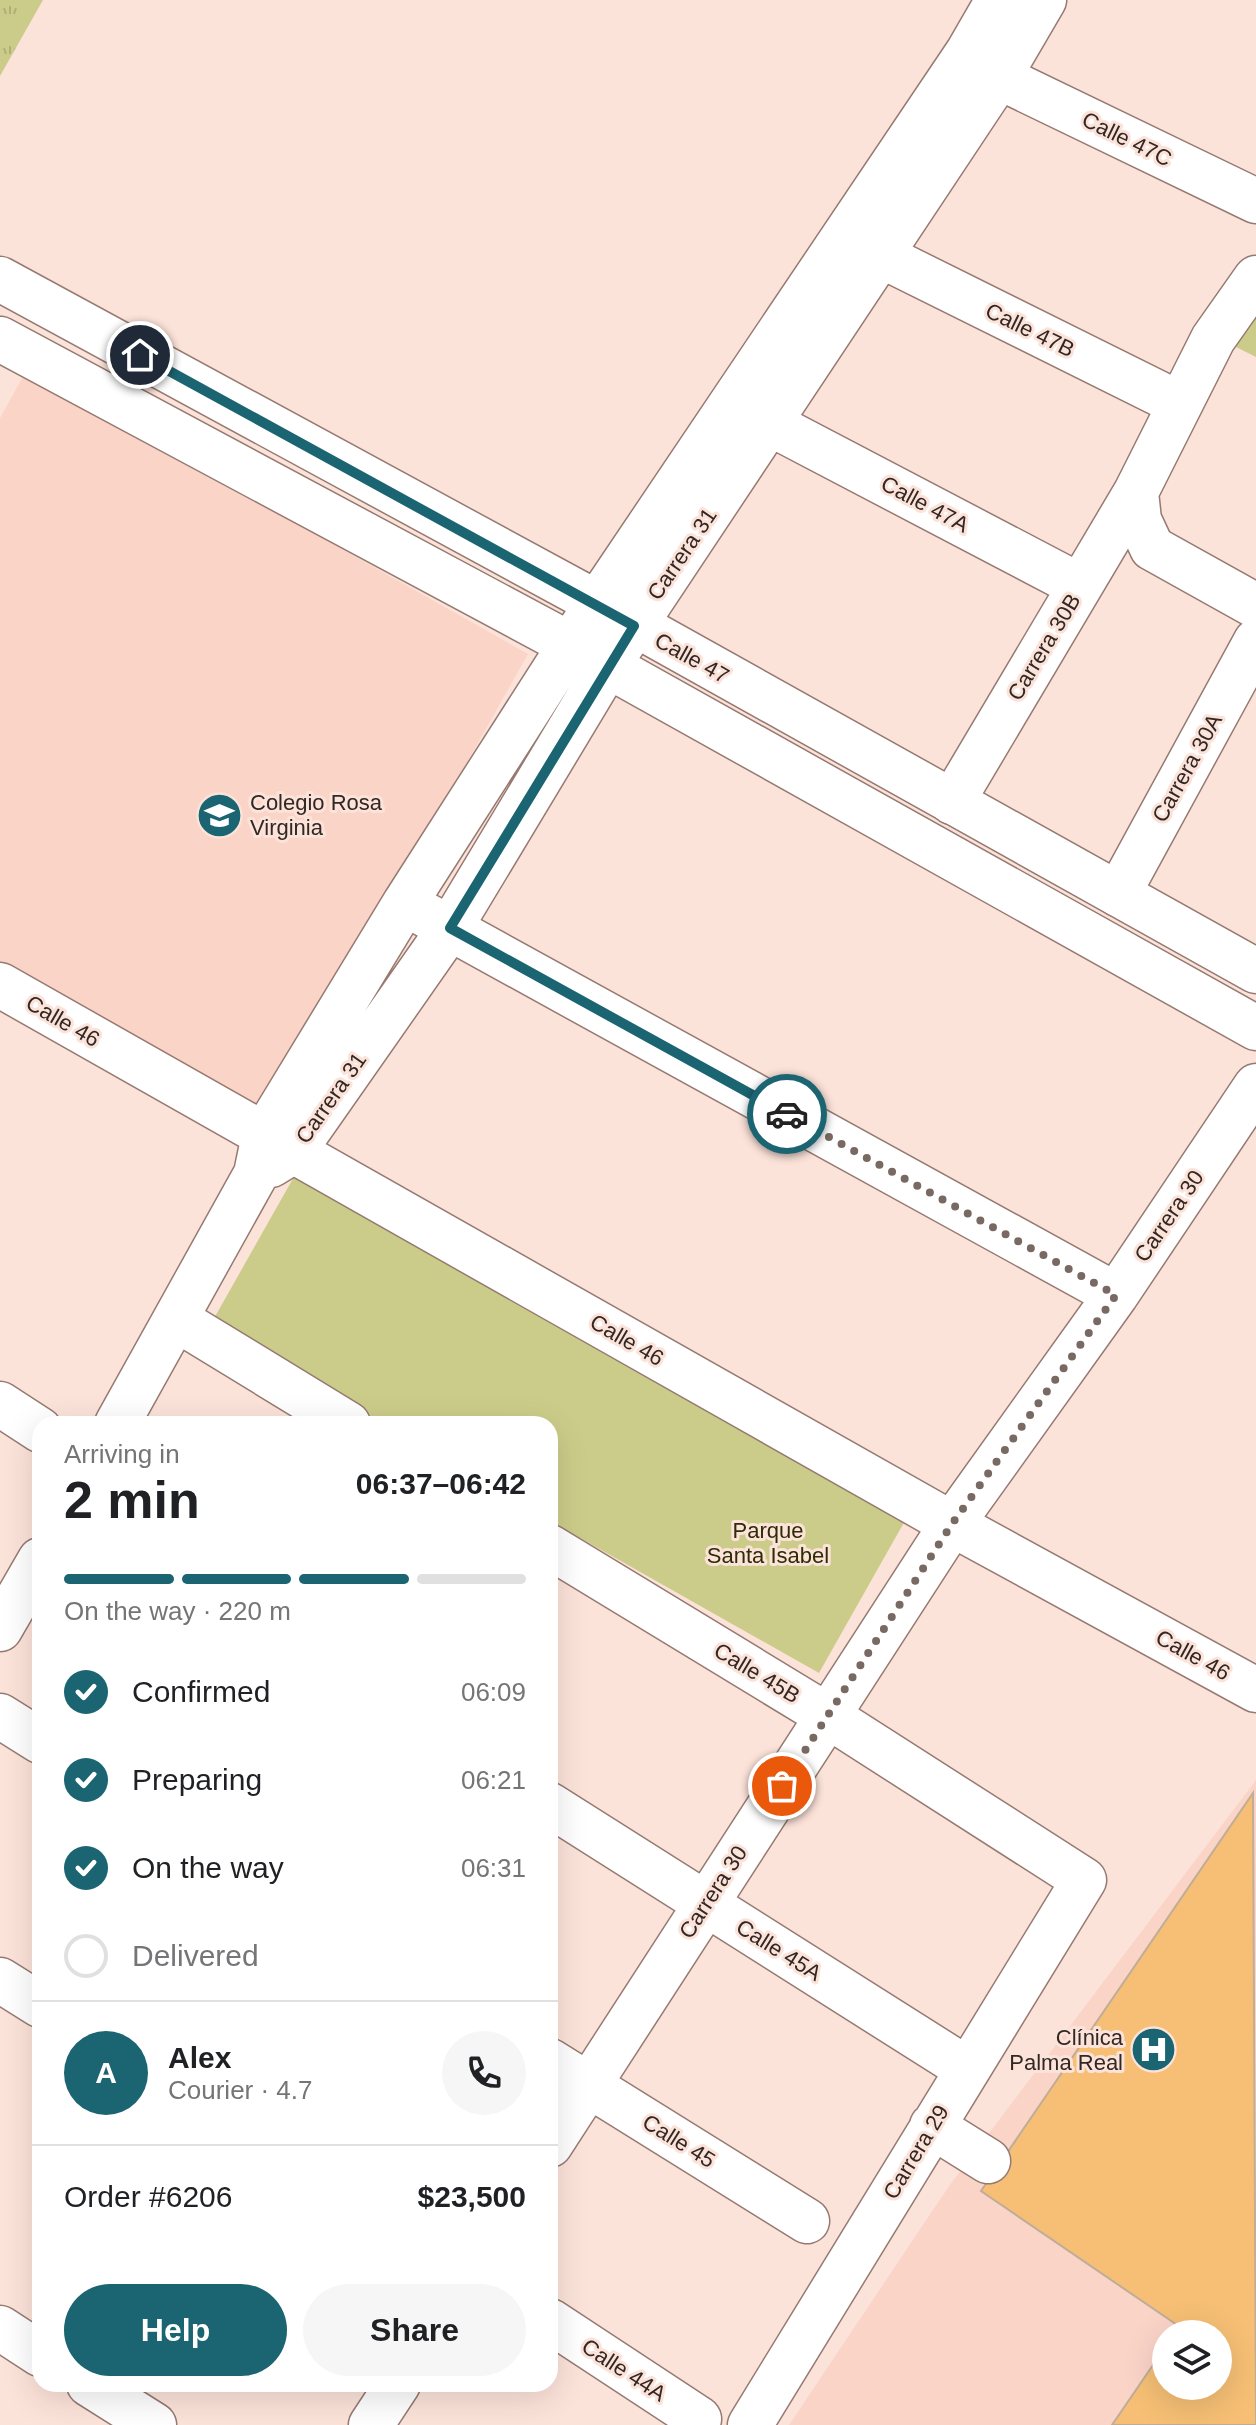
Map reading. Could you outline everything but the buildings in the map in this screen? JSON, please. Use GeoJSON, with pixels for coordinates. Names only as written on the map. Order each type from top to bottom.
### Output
{"type":"FeatureCollection","features":[{"type":"Feature","properties":{"kind":"street","name":"Carrera 31"},"geometry":{"type":"LineString","coordinates":[[121,1416],[271,1153],[405,903],[589,656],[634,626],[769,423],[855,270],[998,0]]}},
{"type":"Feature","properties":{"kind":"street","name":"Carrera 31"},"geometry":{"type":"LineString","coordinates":[[271,1153],[450,928],[589,656],[597,603],[855,270],[999,77],[1044,0]]}},
{"type":"Feature","properties":{"kind":"street","name":"Calle 47C"},"geometry":{"type":"LineString","coordinates":[[999,77],[1256,201]]}},
{"type":"Feature","properties":{"kind":"street","name":"Calle 47B"},"geometry":{"type":"LineString","coordinates":[[855,270],[1180,404]]}},
{"type":"Feature","properties":{"kind":"street","name":"Carrera 30B"},"geometry":{"type":"LineString","coordinates":[[952,802],[1080,586],[1138,506],[1180,404],[1213,339],[1256,278]]}},
{"type":"Feature","properties":{"kind":"street","name":"Calle 47"},"geometry":{"type":"LineString","coordinates":[[0,279],[597,603],[1256,971]]}},
{"type":"Feature","properties":{"kind":"street"},"geometry":{"type":"LineString","coordinates":[[0,339],[589,656],[1256,1028]]}},
{"type":"Feature","properties":{"kind":"street","name":"Calle 47A"},"geometry":{"type":"LineString","coordinates":[[769,423],[1080,586]]}},
{"type":"Feature","properties":{"kind":"street"},"geometry":{"type":"LineString","coordinates":[[1138,506],[1152,548],[1256,606]]}},
{"type":"Feature","properties":{"kind":"street","name":"Carrera 30A"},"geometry":{"type":"LineString","coordinates":[[1118,894],[1256,641]]}},
{"type":"Feature","properties":{"kind":"street"},"geometry":{"type":"LineString","coordinates":[[405,903],[1116,1295]]}},
{"type":"Feature","properties":{"kind":"street","name":"Calle 46"},"geometry":{"type":"LineString","coordinates":[[0,985],[271,1153],[1256,1690]]}},
{"type":"Feature","properties":{"kind":"street","name":"Carrera 30"},"geometry":{"type":"LineString","coordinates":[[558,2132],[952,1524],[1116,1295],[1256,1086]]}},
{"type":"Feature","properties":{"kind":"street"},"geometry":{"type":"LineString","coordinates":[[176,1319],[335,1416]]}},
{"type":"Feature","properties":{"kind":"street"},"geometry":{"type":"LineString","coordinates":[[0,1404],[32,1425]]}},
{"type":"Feature","properties":{"kind":"street","name":"Calle 45B"},"geometry":{"type":"LineString","coordinates":[[558,1552],[828,1716],[1084,1880]]}},
{"type":"Feature","properties":{"kind":"street"},"geometry":{"type":"LineString","coordinates":[[0,1629],[32,1574]]}},
{"type":"Feature","properties":{"kind":"street"},"geometry":{"type":"LineString","coordinates":[[0,1716],[32,1736]]}},
{"type":"Feature","properties":{"kind":"street","name":"Calle 45A"},"geometry":{"type":"LineString","coordinates":[[558,1810],[967,2069]]}},
{"type":"Feature","properties":{"kind":"street","name":"Carrera 29"},"geometry":{"type":"LineString","coordinates":[[750,2425],[1084,1880]]}},
{"type":"Feature","properties":{"kind":"street"},"geometry":{"type":"LineString","coordinates":[[0,1980],[32,2000]]}},
{"type":"Feature","properties":{"kind":"street","name":"Calle 45"},"geometry":{"type":"LineString","coordinates":[[558,2066],[807,2221]]}},
{"type":"Feature","properties":{"kind":"street"},"geometry":{"type":"LineString","coordinates":[[932,2126],[988,2161]]}},
{"type":"Feature","properties":{"kind":"street","name":"Calle 44A"},"geometry":{"type":"LineString","coordinates":[[558,2326],[699,2419]]}},
{"type":"Feature","properties":{"kind":"street"},"geometry":{"type":"LineString","coordinates":[[0,2328],[32,2349]]}},
{"type":"Feature","properties":{"kind":"street"},"geometry":{"type":"LineString","coordinates":[[102,2392],[154,2425]]}},
{"type":"Feature","properties":{"kind":"street"},"geometry":{"type":"LineString","coordinates":[[371,2425],[393,2392]]}},
{"type":"Feature","properties":{"kind":"shaded area","name":"Colegio Rosa Virginia"},"geometry":{"type":"Polygon","coordinates":[[[26,371],[528,654],[264,1124],[0,975],[0,418],[26,371]]]}},
{"type":"Feature","properties":{"kind":"shaded area","name":"Clínica Palma Real"},"geometry":{"type":"Polygon","coordinates":[[[1256,1780],[1256,2425],[789,2425],[949,2186],[1256,1780]]]}},
{"type":"Feature","properties":{"kind":"green space"},"geometry":{"type":"Polygon","coordinates":[[[0,0],[43,0],[0,76],[0,0]]]}},
{"type":"Feature","properties":{"kind":"green space"},"geometry":{"type":"Polygon","coordinates":[[[1256,295],[1256,357],[1222,340],[1256,295]]]}},
{"type":"Feature","properties":{"kind":"green space","name":"Parque Santa Isabel"},"geometry":{"type":"Polygon","coordinates":[[[295,1175],[906,1519],[819,1673],[558,1526],[558,1416],[364,1416],[208,1329],[295,1175]]]}},
{"type":"Feature","properties":{"kind":"way so far"},"geometry":{"type":"LineString","coordinates":[[782,1786],[952,1524],[1116,1295],[787,1114]]}},
{"type":"Feature","properties":{"kind":"place","name":"Colegio Rosa Virginia"},"geometry":{"type":"Point","coordinates":[219,815]}},
{"type":"Feature","properties":{"kind":"place","name":"Clínica Palma Real"},"geometry":{"type":"Point","coordinates":[1154,2050]}},
{"type":"Feature","properties":{"kind":"route"},"geometry":{"type":"LineString","coordinates":[[140,355],[634,626],[450,928],[787,1114]]}}]}
